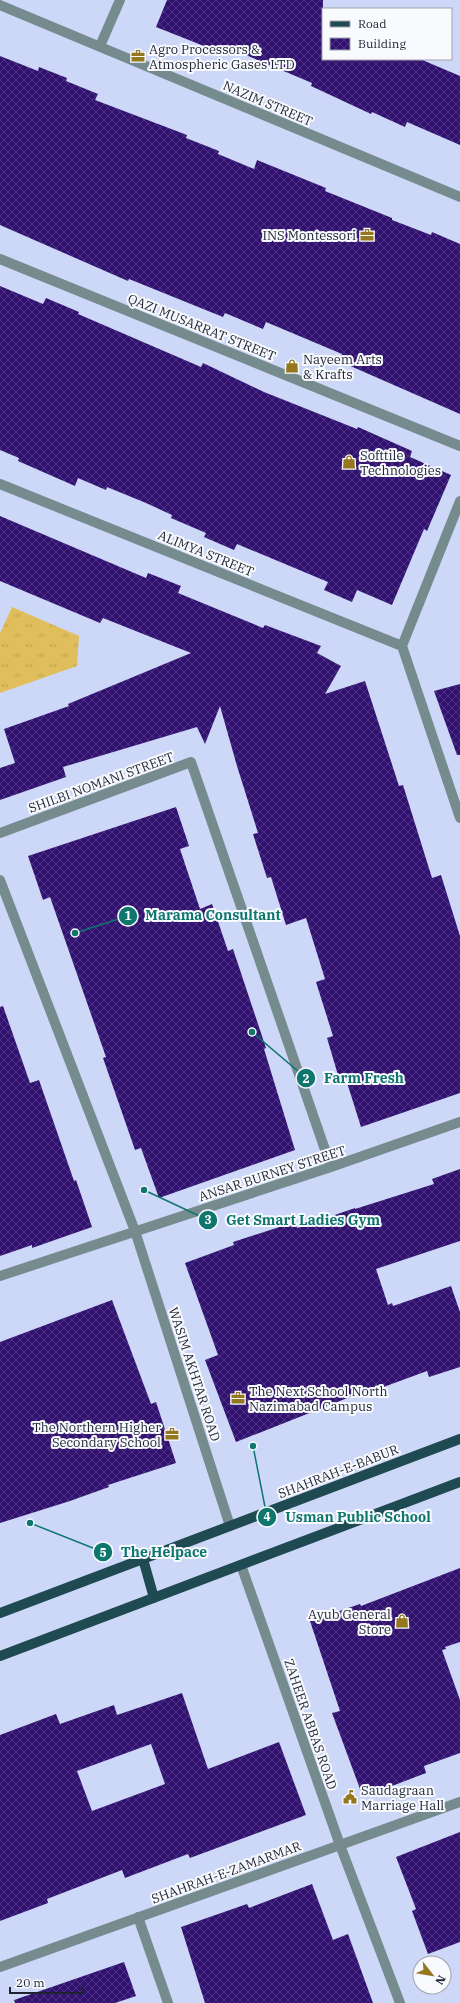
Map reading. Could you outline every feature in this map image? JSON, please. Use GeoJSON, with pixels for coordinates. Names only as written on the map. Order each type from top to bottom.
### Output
{"type":"FeatureCollection","features":[{"type":"Feature","properties":{"kind":"main road","name":"SHAHRAH-E-BABUR"},"geometry":{"type":"LineString","coordinates":[[0,1613],[460,1439]]}},
{"type":"Feature","properties":{"kind":"main road"},"geometry":{"type":"LineString","coordinates":[[0,1656],[242,1566],[460,1482]]}},
{"type":"Feature","properties":{"kind":"main road"},"geometry":{"type":"LineString","coordinates":[[143,1559],[154,1598]]}},
{"type":"Feature","properties":{"kind":"street"},"geometry":{"type":"LineString","coordinates":[[100,46],[120,0]]}},
{"type":"Feature","properties":{"kind":"street","name":"NAZIM STREET"},"geometry":{"type":"LineString","coordinates":[[0,5],[460,197]]}},
{"type":"Feature","properties":{"kind":"street","name":"QAZI MUSARRAT STREET"},"geometry":{"type":"LineString","coordinates":[[0,259],[460,446]]}},
{"type":"Feature","properties":{"kind":"street","name":"ALIMYA STREET"},"geometry":{"type":"LineString","coordinates":[[0,484],[402,646]]}},
{"type":"Feature","properties":{"kind":"street"},"geometry":{"type":"LineString","coordinates":[[460,501],[402,646],[460,818]]}},
{"type":"Feature","properties":{"kind":"street","name":"SHILBI NOMANI STREET"},"geometry":{"type":"LineString","coordinates":[[0,833],[191,762],[331,1167]]}},
{"type":"Feature","properties":{"kind":"street"},"geometry":{"type":"LineString","coordinates":[[0,880],[136,1231]]}},
{"type":"Feature","properties":{"kind":"street","name":"ANSAR BURNEY STREET"},"geometry":{"type":"LineString","coordinates":[[0,1276],[331,1167],[460,1122]]}},
{"type":"Feature","properties":{"kind":"street","name":"WASIM AKHTAR ROAD"},"geometry":{"type":"LineString","coordinates":[[136,1231],[230,1526]]}},
{"type":"Feature","properties":{"kind":"street","name":"ZAHEER ABBAS ROAD"},"geometry":{"type":"LineString","coordinates":[[242,1566],[340,1845],[400,2003]]}},
{"type":"Feature","properties":{"kind":"street","name":"SHAHRAH-E-ZAMARMAR"},"geometry":{"type":"LineString","coordinates":[[0,1967],[460,1802]]}},
{"type":"Feature","properties":{"kind":"street"},"geometry":{"type":"LineString","coordinates":[[138,1917],[168,2003]]}},
{"type":"Feature","properties":{"kind":"green space"},"geometry":{"type":"Polygon","coordinates":[[[12,607],[79,636],[77,666],[0,693],[0,633],[12,607]]]}},
{"type":"Feature","properties":{"kind":"building"},"geometry":{"type":"Polygon","coordinates":[[[167,0],[323,0],[322,60],[422,60],[460,76],[460,145],[407,122],[405,127],[372,112],[371,114],[311,86],[312,83],[222,45],[219,52],[156,27],[167,0]]]}},
{"type":"Feature","properties":{"kind":"building"},"geometry":{"type":"Polygon","coordinates":[[[0,56],[38,71],[39,67],[67,78],[66,81],[98,94],[95,100],[187,135],[186,138],[219,151],[218,154],[254,169],[257,160],[326,188],[325,191],[392,218],[392,220],[431,235],[432,232],[460,244],[460,414],[339,361],[342,354],[266,322],[263,329],[225,313],[223,317],[129,279],[128,281],[0,225],[0,56]]]}},
{"type":"Feature","properties":{"kind":"building"},"geometry":{"type":"Polygon","coordinates":[[[0,286],[43,304],[46,298],[79,312],[78,314],[201,367],[203,363],[264,392],[357,429],[358,427],[412,451],[410,457],[451,475],[427,531],[424,529],[392,605],[357,590],[352,602],[324,590],[328,582],[237,544],[234,550],[204,537],[206,533],[171,518],[172,515],[146,503],[107,487],[106,490],[78,478],[75,486],[18,461],[19,458],[0,450],[0,286]]]}},
{"type":"Feature","properties":{"kind":"building"},"geometry":{"type":"Polygon","coordinates":[[[0,516],[146,578],[148,573],[181,586],[178,593],[263,628],[265,625],[321,646],[317,653],[341,666],[325,694],[365,681],[399,786],[403,785],[432,878],[441,875],[460,936],[460,1093],[361,1127],[344,1073],[338,1075],[327,1038],[333,1036],[316,982],[325,979],[306,918],[286,925],[271,877],[267,878],[253,834],[258,833],[220,706],[205,744],[197,727],[63,767],[66,777],[0,800],[0,768],[15,763],[4,729],[69,706],[68,704],[191,653],[103,618],[100,623],[0,581],[0,516]]]}},
{"type":"Feature","properties":{"kind":"building"},"geometry":{"type":"Polygon","coordinates":[[[460,684],[460,755],[457,755],[434,691],[460,684]]]}},
{"type":"Feature","properties":{"kind":"building"},"geometry":{"type":"Polygon","coordinates":[[[176,807],[189,846],[180,849],[200,909],[212,904],[228,951],[233,949],[266,1048],[264,1049],[295,1150],[159,1198],[141,1148],[135,1150],[103,1058],[106,1057],[50,897],[43,900],[28,856],[176,807]]]}},
{"type":"Feature","properties":{"kind":"building"},"geometry":{"type":"Polygon","coordinates":[[[3,1006],[30,1083],[39,1080],[74,1181],[76,1180],[92,1227],[32,1248],[32,1245],[0,1256],[0,1007],[3,1006]]]}},
{"type":"Feature","properties":{"kind":"building"},"geometry":{"type":"Polygon","coordinates":[[[460,1169],[460,1241],[376,1269],[388,1305],[392,1303],[393,1306],[451,1286],[460,1312],[460,1367],[429,1377],[427,1371],[370,1392],[370,1389],[236,1442],[205,1360],[218,1355],[185,1263],[234,1245],[233,1242],[295,1222],[297,1228],[355,1208],[434,1184],[432,1179],[460,1169]]]}},
{"type":"Feature","properties":{"kind":"building"},"geometry":{"type":"Polygon","coordinates":[[[112,1300],[151,1404],[156,1402],[176,1463],[108,1485],[109,1487],[70,1501],[0,1523],[0,1342],[112,1300]]]}},
{"type":"Feature","properties":{"kind":"building"},"geometry":{"type":"Polygon","coordinates":[[[460,1568],[460,1642],[445,1647],[446,1649],[442,1650],[460,1700],[460,1753],[424,1766],[426,1773],[363,1797],[332,1713],[340,1711],[310,1621],[360,1604],[361,1606],[460,1568]]]}},
{"type":"Feature","properties":{"kind":"building"},"geometry":{"type":"Polygon","coordinates":[[[182,1693],[208,1769],[279,1742],[306,1815],[190,1858],[188,1854],[125,1878],[122,1870],[47,1899],[48,1903],[0,1921],[0,1735],[56,1714],[60,1724],[114,1705],[117,1715],[182,1693]],[[151,1744],[77,1771],[92,1811],[165,1784],[151,1744]]]}},
{"type":"Feature","properties":{"kind":"building"},"geometry":{"type":"Polygon","coordinates":[[[460,1832],[460,1942],[428,1954],[412,1911],[416,1909],[396,1857],[460,1832]]]}},
{"type":"Feature","properties":{"kind":"building"},"geometry":{"type":"Polygon","coordinates":[[[312,1884],[333,1940],[348,1934],[373,2003],[205,2003],[181,1927],[247,1904],[249,1908],[312,1884]]]}},
{"type":"Feature","properties":{"kind":"building"},"geometry":{"type":"Polygon","coordinates":[[[124,1962],[136,1996],[115,2003],[15,2003],[14,2000],[124,1962]]]}},
{"type":"Feature","properties":{"kind":"place","name":"Agro Processors & Atmospheric Gases LTD"},"geometry":{"type":"Point","coordinates":[138,56]}},
{"type":"Feature","properties":{"kind":"place","name":"INS Montessori"},"geometry":{"type":"Point","coordinates":[367,235]}},
{"type":"Feature","properties":{"kind":"place","name":"Nayeem Arts & Krafts"},"geometry":{"type":"Point","coordinates":[292,366]}},
{"type":"Feature","properties":{"kind":"place","name":"Softtile Technologies"},"geometry":{"type":"Point","coordinates":[349,462]}},
{"type":"Feature","properties":{"kind":"place","name":"Marama Consultant"},"geometry":{"type":"Point","coordinates":[75,933]}},
{"type":"Feature","properties":{"kind":"place","name":"Farm Fresh"},"geometry":{"type":"Point","coordinates":[252,1032]}},
{"type":"Feature","properties":{"kind":"place","name":"Get Smart Ladies Gym"},"geometry":{"type":"Point","coordinates":[144,1190]}},
{"type":"Feature","properties":{"kind":"place","name":"The Next School North Nazimabad Campus"},"geometry":{"type":"Point","coordinates":[238,1398]}},
{"type":"Feature","properties":{"kind":"place","name":"The Northern Higher Secondary School"},"geometry":{"type":"Point","coordinates":[172,1434]}},
{"type":"Feature","properties":{"kind":"place","name":"Usman Public School"},"geometry":{"type":"Point","coordinates":[253,1446]}},
{"type":"Feature","properties":{"kind":"place","name":"The Helpace"},"geometry":{"type":"Point","coordinates":[30,1523]}},
{"type":"Feature","properties":{"kind":"place","name":"Ayub General Store"},"geometry":{"type":"Point","coordinates":[402,1621]}},
{"type":"Feature","properties":{"kind":"place","name":"Saudagraan Marriage Hall"},"geometry":{"type":"Point","coordinates":[350,1797]}}]}
